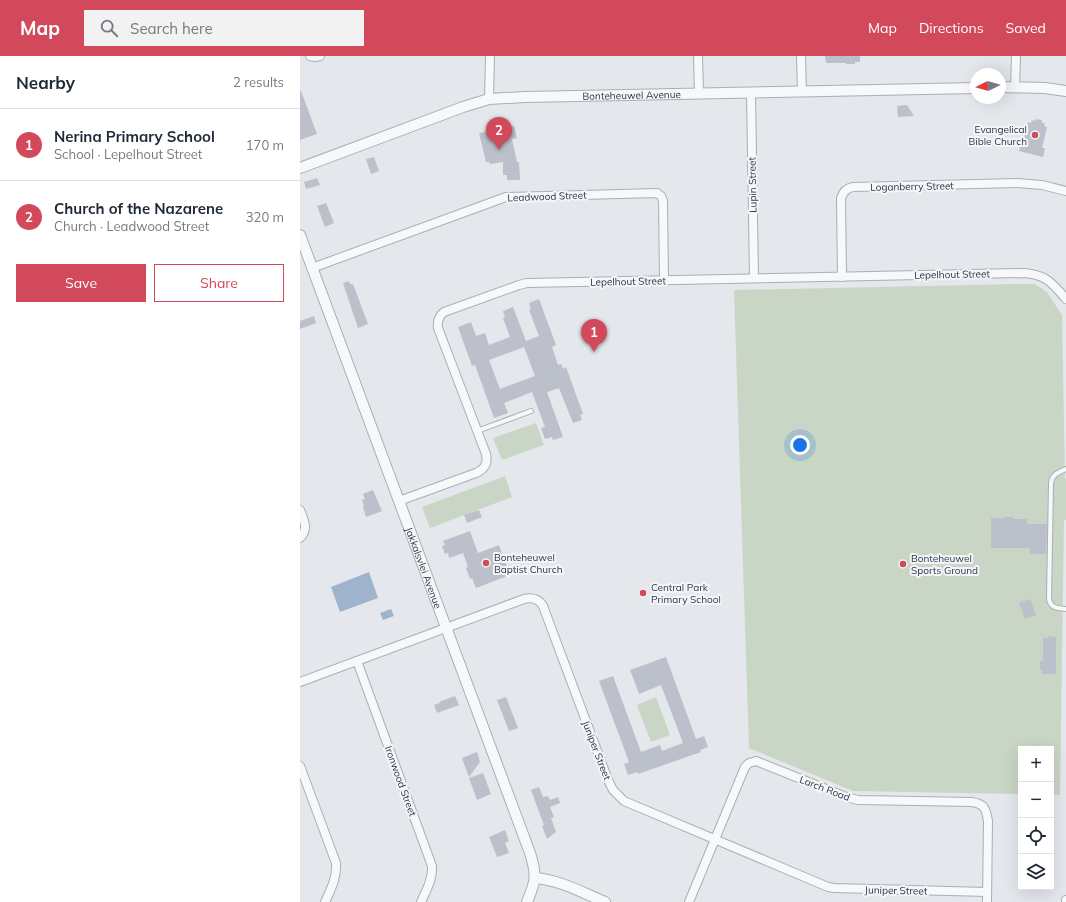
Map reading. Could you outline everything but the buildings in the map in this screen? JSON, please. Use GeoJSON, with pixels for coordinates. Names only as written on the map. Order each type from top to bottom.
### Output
{"type":"FeatureCollection","features":[{"type":"Feature","properties":{"kind":"street"},"geometry":{"type":"LineString","coordinates":[[311,56],[320,56]]}},
{"type":"Feature","properties":{"kind":"street"},"geometry":{"type":"LineString","coordinates":[[489,99],[490,56]]}},
{"type":"Feature","properties":{"kind":"street"},"geometry":{"type":"LineString","coordinates":[[698,56],[699,93]]}},
{"type":"Feature","properties":{"kind":"street"},"geometry":{"type":"LineString","coordinates":[[801,56],[802,91]]}},
{"type":"Feature","properties":{"kind":"street"},"geometry":{"type":"LineString","coordinates":[[1015,87],[1016,56]]}},
{"type":"Feature","properties":{"kind":"street"},"geometry":{"type":"LineString","coordinates":[[1006,87],[1045,88],[1066,91]]}},
{"type":"Feature","properties":{"kind":"street","name":"Bonteheuwel Avenue"},"geometry":{"type":"LineString","coordinates":[[300,168],[463,107],[489,99],[699,93],[970,88]]}},
{"type":"Feature","properties":{"kind":"street","name":"Lupin Street"},"geometry":{"type":"LineString","coordinates":[[750,92],[754,278]]}},
{"type":"Feature","properties":{"kind":"street","name":"Loganberry Street"},"geometry":{"type":"LineString","coordinates":[[842,276],[841,198],[844,192],[850,188],[1017,183],[1042,185],[1066,191]]}},
{"type":"Feature","properties":{"kind":"street","name":"Leadwood Street"},"geometry":{"type":"LineString","coordinates":[[312,268],[506,197],[657,193],[661,196],[662,201],[664,280]]}},
{"type":"Feature","properties":{"kind":"street","name":"Jakkalsvlei Avenue"},"geometry":{"type":"LineString","coordinates":[[300,235],[530,853],[535,870],[535,878],[533,888],[527,902]]}},
{"type":"Feature","properties":{"kind":"street","name":"Lepelhout Street"},"geometry":{"type":"LineString","coordinates":[[399,501],[476,473],[483,469],[486,458],[438,328],[438,320],[444,312],[516,286],[523,284],[664,280],[1024,273],[1038,275],[1051,282],[1066,299]]}},
{"type":"Feature","properties":{"kind":"street"},"geometry":{"type":"LineString","coordinates":[[300,510],[305,528],[300,538]]}},
{"type":"Feature","properties":{"kind":"street","name":"Juniper Street"},"geometry":{"type":"LineString","coordinates":[[300,682],[527,598],[534,598],[543,606],[608,780],[613,790],[620,798],[628,803],[821,884],[834,888],[987,892]]}},
{"type":"Feature","properties":{"kind":"street","name":"Ironwood Street"},"geometry":{"type":"LineString","coordinates":[[357,661],[432,866],[433,871],[431,879],[421,902]]}},
{"type":"Feature","properties":{"kind":"street","name":"Larch Road"},"geometry":{"type":"LineString","coordinates":[[689,902],[744,767],[748,763],[754,761],[761,762],[846,797],[858,800],[972,802],[982,805],[986,811],[988,821],[987,902]]}},
{"type":"Feature","properties":{"kind":"street"},"geometry":{"type":"LineString","coordinates":[[300,766],[336,863],[334,881],[325,902]]}},
{"type":"Feature","properties":{"kind":"street"},"geometry":{"type":"LineString","coordinates":[[535,878],[555,881],[605,902]]}},
{"type":"Feature","properties":{"kind":"lane"},"geometry":{"type":"LineString","coordinates":[[477,431],[531,411]]}},
{"type":"Feature","properties":{"kind":"lane"},"geometry":{"type":"LineString","coordinates":[[1066,469],[1053,476],[1051,482],[1049,599],[1054,608],[1066,609]]}},
{"type":"Feature","properties":{"kind":"green space","name":"Bonteheuwel Sports Ground"},"geometry":{"type":"Polygon","coordinates":[[[1035,284],[1047,292],[1062,315],[1066,520],[1064,520],[1060,795],[1054,795],[1054,746],[1018,746],[1018,794],[853,791],[749,748],[734,290],[1035,284]]]}},
{"type":"Feature","properties":{"kind":"green space"},"geometry":{"type":"Polygon","coordinates":[[[536,423],[544,445],[502,460],[493,438],[536,423]]]}},
{"type":"Feature","properties":{"kind":"green space"},"geometry":{"type":"Polygon","coordinates":[[[505,476],[512,497],[430,528],[422,507],[505,476]]]}},
{"type":"Feature","properties":{"kind":"green space"},"geometry":{"type":"Polygon","coordinates":[[[656,697],[670,735],[651,742],[637,705],[656,697]]]}},
{"type":"Feature","properties":{"kind":"water"},"geometry":{"type":"Polygon","coordinates":[[[369,572],[378,598],[340,612],[331,587],[369,572]]]}},
{"type":"Feature","properties":{"kind":"water"},"geometry":{"type":"Polygon","coordinates":[[[391,609],[394,616],[383,620],[380,613],[391,609]]]}},
{"type":"Feature","properties":{"kind":"place","name":"Evangelical Bible Church"},"geometry":{"type":"Point","coordinates":[1035,135]}},
{"type":"Feature","properties":{"kind":"place","name":"Church of the Nazarene"},"geometry":{"type":"Point","coordinates":[499,150]}},
{"type":"Feature","properties":{"kind":"place","name":"Nerina Primary School"},"geometry":{"type":"Point","coordinates":[594,352]}},
{"type":"Feature","properties":{"kind":"place","name":"Bonteheuwel Baptist Church"},"geometry":{"type":"Point","coordinates":[486,563]}},
{"type":"Feature","properties":{"kind":"place","name":"Bonteheuwel Sports Ground"},"geometry":{"type":"Point","coordinates":[903,564]}},
{"type":"Feature","properties":{"kind":"place","name":"Central Park Primary School"},"geometry":{"type":"Point","coordinates":[643,593]}}]}
